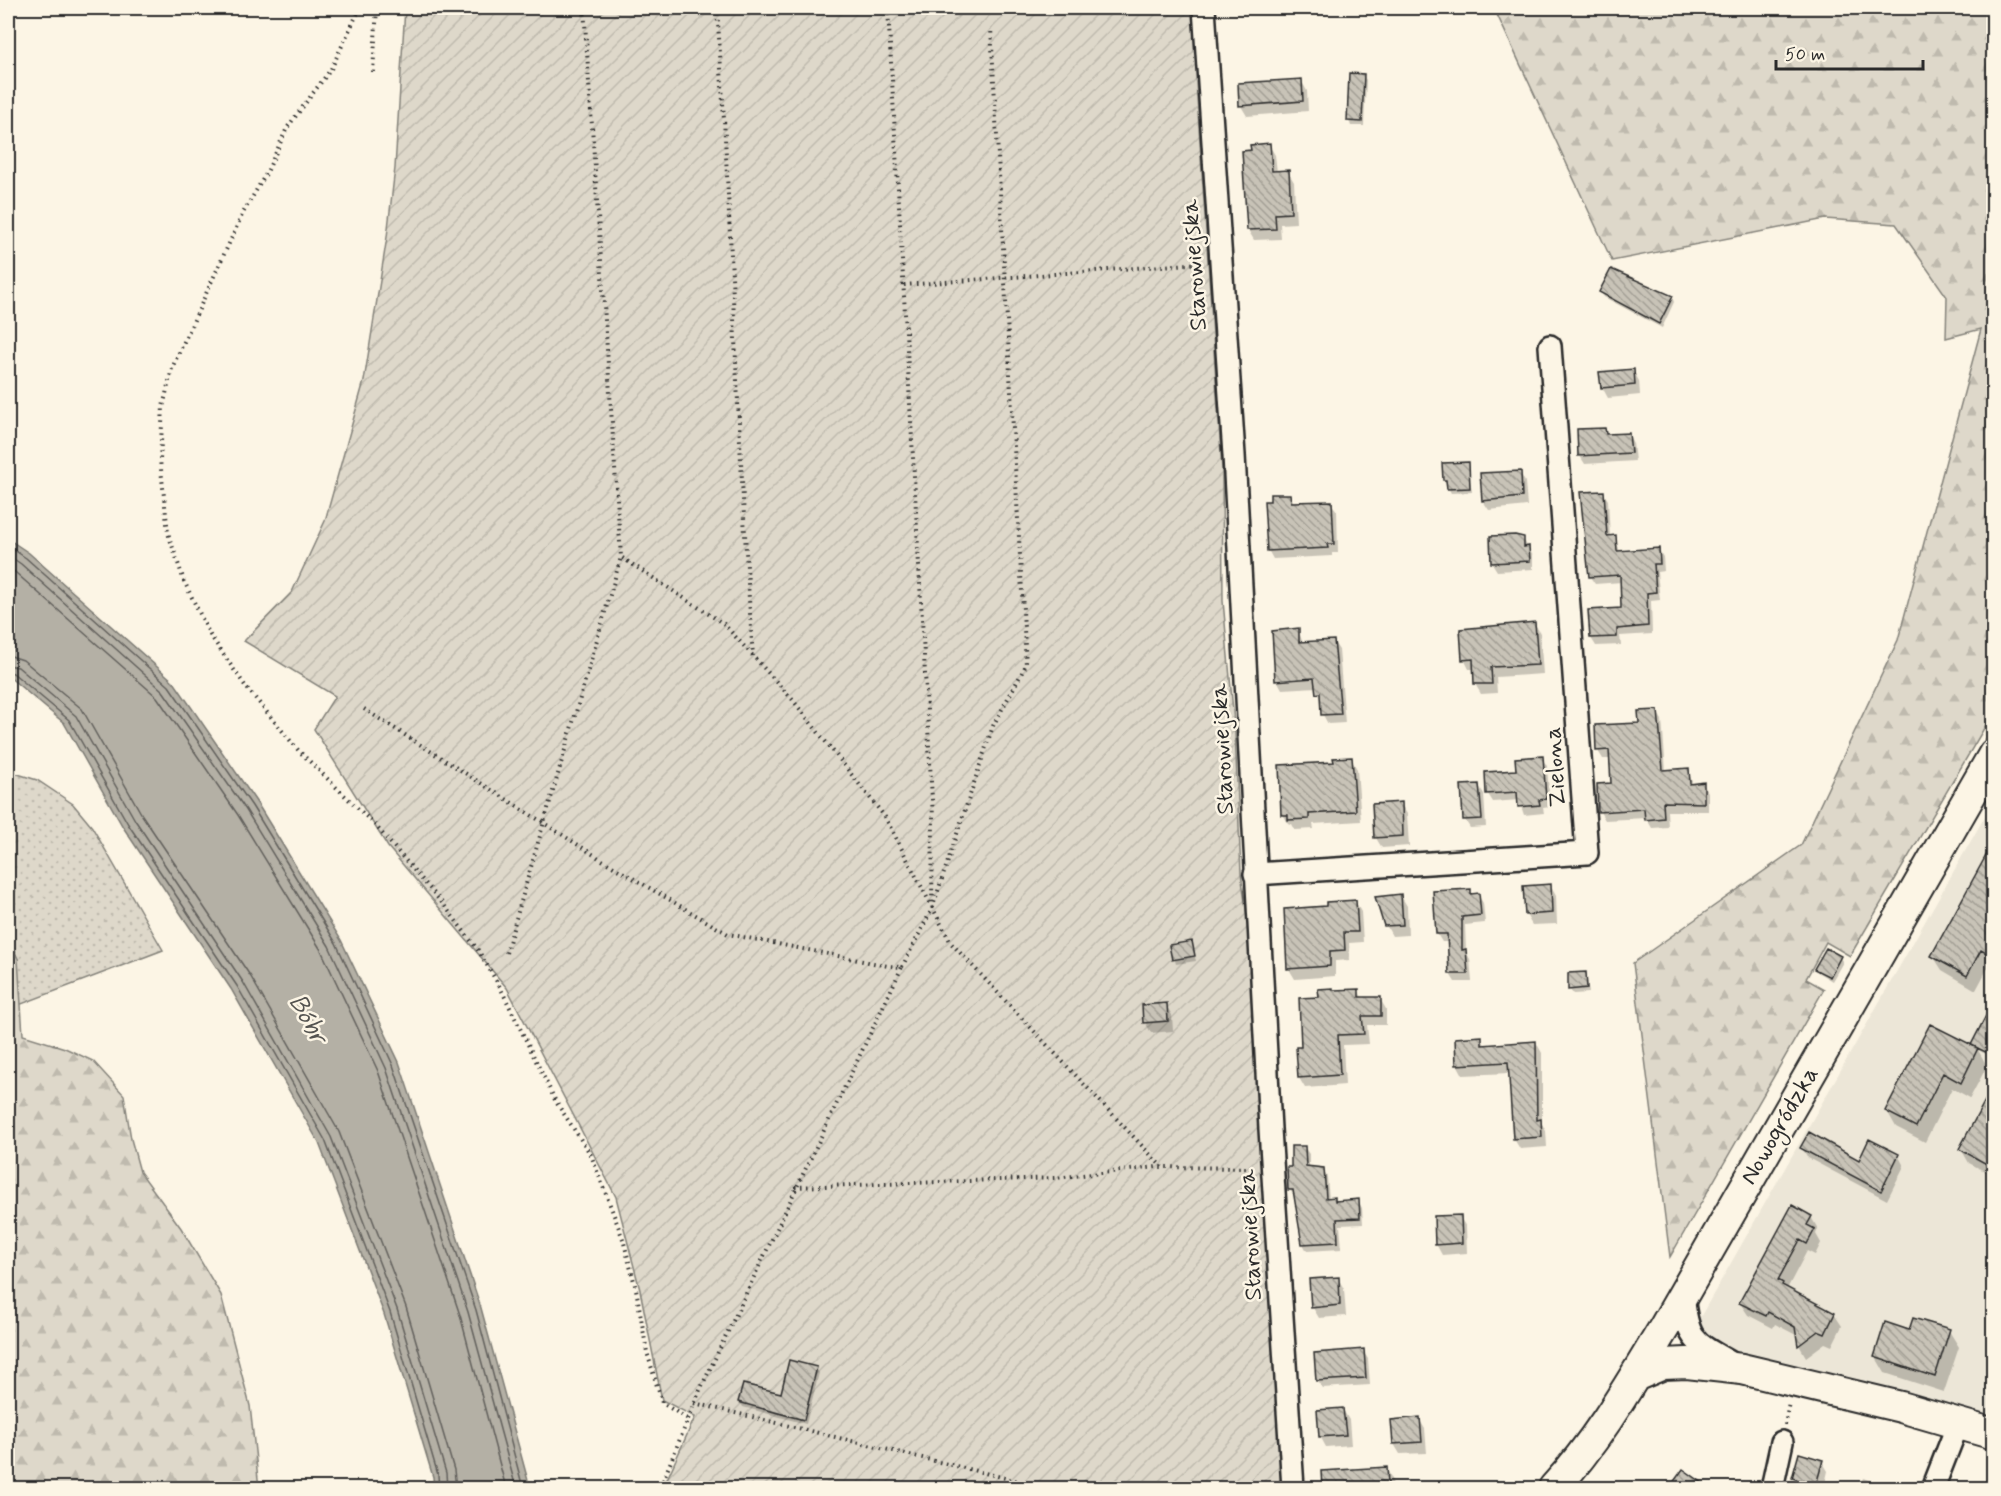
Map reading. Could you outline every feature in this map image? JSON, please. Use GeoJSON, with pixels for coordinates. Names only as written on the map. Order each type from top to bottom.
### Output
{"type":"FeatureCollection","features":[{"type":"Feature","properties":{"kind":"main road","name":"Nowogródzka"},"geometry":{"type":"LineString","coordinates":[[1554,1488],[1575,1465],[1608,1421],[1635,1376],[1994,754]]}},
{"type":"Feature","properties":{"kind":"main road"},"geometry":{"type":"LineString","coordinates":[[1635,1376],[1663,1364],[1687,1363],[1742,1369],[1994,1434]]}},
{"type":"Feature","properties":{"kind":"street","name":"Starowiejska"},"geometry":{"type":"LineString","coordinates":[[1204,8],[1234,454],[1255,874],[1293,1488]]}},
{"type":"Feature","properties":{"kind":"street","name":"Zielona"},"geometry":{"type":"LineString","coordinates":[[1255,874],[1587,854],[1550,346]]}},
{"type":"Feature","properties":{"kind":"street"},"geometry":{"type":"LineString","coordinates":[[1683,1294],[1686,1320],[1691,1336],[1742,1369]]}},
{"type":"Feature","properties":{"kind":"street"},"geometry":{"type":"LineString","coordinates":[[1933,1488],[1958,1424]]}},
{"type":"Feature","properties":{"kind":"street"},"geometry":{"type":"LineString","coordinates":[[1773,1488],[1782,1442]]}},
{"type":"Feature","properties":{"kind":"path"},"geometry":{"type":"LineString","coordinates":[[360,8],[331,69],[287,129],[267,172],[243,213],[172,368],[163,407],[160,460],[168,533],[184,581],[210,635],[246,687],[300,751],[375,825],[406,860],[478,950],[495,978],[556,1102],[591,1155],[623,1239],[636,1289],[647,1352],[662,1403],[688,1419]]}},
{"type":"Feature","properties":{"kind":"path"},"geometry":{"type":"LineString","coordinates":[[373,72],[377,8]]}},
{"type":"Feature","properties":{"kind":"path"},"geometry":{"type":"LineString","coordinates":[[506,953],[542,821],[621,556],[584,8]]}},
{"type":"Feature","properties":{"kind":"path"},"geometry":{"type":"LineString","coordinates":[[717,8],[726,140],[740,479],[753,656]]}},
{"type":"Feature","properties":{"kind":"path"},"geometry":{"type":"LineString","coordinates":[[888,8],[933,818],[932,909]]}},
{"type":"Feature","properties":{"kind":"path"},"geometry":{"type":"LineString","coordinates":[[660,1488],[694,1404],[795,1187],[932,909],[993,726],[1026,665],[991,28]]}},
{"type":"Feature","properties":{"kind":"path"},"geometry":{"type":"LineString","coordinates":[[904,285],[1220,262]]}},
{"type":"Feature","properties":{"kind":"path"},"geometry":{"type":"LineString","coordinates":[[621,556],[724,624],[792,699],[885,817],[951,943],[1162,1167]]}},
{"type":"Feature","properties":{"kind":"path"},"geometry":{"type":"LineString","coordinates":[[364,709],[602,860],[728,934],[902,967]]}},
{"type":"Feature","properties":{"kind":"path"},"geometry":{"type":"LineString","coordinates":[[795,1187],[1055,1178],[1162,1167],[1273,1168]]}},
{"type":"Feature","properties":{"kind":"path"},"geometry":{"type":"LineString","coordinates":[[1782,1442],[1790,1396]]}},
{"type":"Feature","properties":{"kind":"path"},"geometry":{"type":"LineString","coordinates":[[694,1404],[1047,1488]]}},
{"type":"Feature","properties":{"kind":"shaded area"},"geometry":{"type":"Polygon","coordinates":[[[1993,802],[1993,1451],[1812,1400],[1681,1351],[1993,802]]]}},
{"type":"Feature","properties":{"kind":"green space"},"geometry":{"type":"Polygon","coordinates":[[[405,8],[1209,8],[1213,58],[1196,82],[1222,469],[1223,601],[1235,733],[1241,873],[1282,1169],[1301,1488],[663,1488],[695,1417],[662,1400],[640,1290],[616,1197],[507,988],[388,847],[314,729],[335,696],[244,641],[292,592],[325,521],[364,381],[387,237],[395,168],[405,8]]]}},
{"type":"Feature","properties":{"kind":"green space"},"geometry":{"type":"Polygon","coordinates":[[[1494,8],[1993,8],[1993,713],[1850,956],[1826,942],[1806,979],[1824,989],[1670,1257],[1633,963],[1801,845],[1898,640],[1981,329],[1946,338],[1947,297],[1896,224],[1825,219],[1612,261],[1494,8]]]}},
{"type":"Feature","properties":{"kind":"green space"},"geometry":{"type":"Polygon","coordinates":[[[8,771],[37,780],[73,804],[92,827],[163,950],[19,1005],[18,959],[8,938],[8,771]]]}},
{"type":"Feature","properties":{"kind":"green space"},"geometry":{"type":"Polygon","coordinates":[[[8,938],[18,959],[23,1035],[65,1048],[93,1061],[124,1095],[131,1139],[140,1172],[181,1228],[221,1295],[250,1406],[259,1488],[8,1488],[8,938]]]}},
{"type":"Feature","properties":{"kind":"water","name":"Bóbr"},"geometry":{"type":"Polygon","coordinates":[[[8,539],[29,553],[174,682],[257,803],[341,940],[399,1062],[481,1308],[530,1488],[434,1488],[433,1477],[384,1314],[319,1143],[231,989],[123,827],[64,723],[8,676],[8,539]]]}},
{"type":"Feature","properties":{"kind":"building"},"geometry":{"type":"Polygon","coordinates":[[[1349,73],[1364,74],[1362,122],[1347,121],[1349,73]]]}},
{"type":"Feature","properties":{"kind":"building"},"geometry":{"type":"Polygon","coordinates":[[[1302,79],[1303,101],[1239,106],[1238,83],[1302,79]]]}},
{"type":"Feature","properties":{"kind":"building"},"geometry":{"type":"Polygon","coordinates":[[[1270,143],[1272,171],[1289,170],[1291,213],[1275,214],[1276,229],[1247,230],[1242,151],[1251,150],[1250,145],[1270,143]]]}},
{"type":"Feature","properties":{"kind":"building"},"geometry":{"type":"Polygon","coordinates":[[[1611,269],[1673,296],[1659,324],[1599,292],[1611,269]]]}},
{"type":"Feature","properties":{"kind":"building"},"geometry":{"type":"Polygon","coordinates":[[[1634,369],[1635,385],[1601,388],[1599,372],[1634,369]]]}},
{"type":"Feature","properties":{"kind":"building"},"geometry":{"type":"Polygon","coordinates":[[[1605,428],[1606,434],[1629,433],[1631,453],[1578,456],[1577,429],[1605,428]]]}},
{"type":"Feature","properties":{"kind":"building"},"geometry":{"type":"Polygon","coordinates":[[[1469,462],[1470,488],[1447,489],[1446,480],[1443,480],[1442,463],[1469,462]]]}},
{"type":"Feature","properties":{"kind":"building"},"geometry":{"type":"Polygon","coordinates":[[[1521,471],[1522,497],[1482,501],[1480,473],[1521,471]]]}},
{"type":"Feature","properties":{"kind":"building"},"geometry":{"type":"Polygon","coordinates":[[[1604,491],[1607,536],[1616,535],[1617,551],[1659,548],[1660,564],[1654,564],[1656,592],[1647,593],[1648,626],[1617,629],[1617,637],[1590,638],[1588,610],[1621,608],[1620,575],[1589,577],[1580,492],[1604,491]]]}},
{"type":"Feature","properties":{"kind":"building"},"geometry":{"type":"Polygon","coordinates":[[[1270,494],[1290,494],[1291,502],[1332,501],[1334,544],[1327,544],[1328,548],[1267,551],[1264,501],[1270,501],[1270,494]]]}},
{"type":"Feature","properties":{"kind":"building"},"geometry":{"type":"Polygon","coordinates":[[[1490,536],[1524,537],[1524,547],[1529,546],[1530,561],[1491,563],[1490,536]]]}},
{"type":"Feature","properties":{"kind":"building"},"geometry":{"type":"Polygon","coordinates":[[[1535,622],[1538,665],[1491,667],[1492,684],[1474,684],[1473,659],[1462,660],[1460,629],[1535,622]]]}},
{"type":"Feature","properties":{"kind":"building"},"geometry":{"type":"Polygon","coordinates":[[[1299,628],[1299,642],[1334,640],[1341,714],[1321,715],[1320,693],[1316,694],[1314,678],[1275,681],[1272,631],[1299,628]]]}},
{"type":"Feature","properties":{"kind":"building"},"geometry":{"type":"Polygon","coordinates":[[[1658,710],[1663,770],[1689,768],[1690,784],[1704,782],[1704,803],[1663,802],[1664,818],[1645,820],[1644,809],[1598,812],[1597,784],[1611,783],[1609,750],[1596,751],[1595,725],[1639,723],[1638,711],[1658,710]]]}},
{"type":"Feature","properties":{"kind":"building"},"geometry":{"type":"Polygon","coordinates":[[[1543,756],[1546,799],[1539,800],[1540,805],[1518,807],[1517,792],[1486,794],[1485,772],[1516,770],[1515,758],[1543,756]]]}},
{"type":"Feature","properties":{"kind":"building"},"geometry":{"type":"Polygon","coordinates":[[[1352,757],[1356,811],[1309,814],[1309,819],[1288,820],[1288,815],[1281,815],[1279,765],[1334,762],[1333,758],[1352,757]]]}},
{"type":"Feature","properties":{"kind":"building"},"geometry":{"type":"Polygon","coordinates":[[[1479,784],[1482,819],[1463,820],[1461,785],[1479,784]]]}},
{"type":"Feature","properties":{"kind":"building"},"geometry":{"type":"Polygon","coordinates":[[[1402,802],[1403,836],[1374,838],[1372,804],[1402,802]]]}},
{"type":"Feature","properties":{"kind":"building"},"geometry":{"type":"Polygon","coordinates":[[[1994,841],[1994,944],[1988,954],[1981,950],[1967,976],[1931,956],[1994,841]]]}},
{"type":"Feature","properties":{"kind":"building"},"geometry":{"type":"Polygon","coordinates":[[[1551,884],[1552,913],[1525,915],[1523,886],[1551,884]]]}},
{"type":"Feature","properties":{"kind":"building"},"geometry":{"type":"Polygon","coordinates":[[[1471,889],[1471,894],[1479,893],[1481,915],[1462,917],[1462,950],[1466,949],[1468,974],[1449,974],[1447,934],[1436,934],[1433,891],[1471,889]]]}},
{"type":"Feature","properties":{"kind":"building"},"geometry":{"type":"Polygon","coordinates":[[[1401,894],[1403,925],[1384,926],[1375,897],[1401,894]]]}},
{"type":"Feature","properties":{"kind":"building"},"geometry":{"type":"Polygon","coordinates":[[[1356,900],[1358,932],[1344,932],[1345,950],[1330,951],[1330,966],[1287,969],[1284,909],[1326,906],[1326,902],[1356,900]]]}},
{"type":"Feature","properties":{"kind":"building"},"geometry":{"type":"Polygon","coordinates":[[[1192,941],[1195,956],[1172,960],[1169,945],[1192,941]]]}},
{"type":"Feature","properties":{"kind":"building"},"geometry":{"type":"Polygon","coordinates":[[[1826,948],[1841,956],[1830,977],[1814,969],[1826,948]]]}},
{"type":"Feature","properties":{"kind":"building"},"geometry":{"type":"Polygon","coordinates":[[[1586,972],[1587,988],[1568,990],[1568,973],[1586,972]]]}},
{"type":"Feature","properties":{"kind":"building"},"geometry":{"type":"Polygon","coordinates":[[[1333,988],[1333,990],[1359,989],[1359,997],[1381,997],[1381,1016],[1362,1016],[1364,1034],[1338,1035],[1340,1075],[1298,1078],[1296,1047],[1301,1047],[1299,998],[1319,997],[1318,989],[1333,988]]]}},
{"type":"Feature","properties":{"kind":"building"},"geometry":{"type":"Polygon","coordinates":[[[1994,1000],[1994,1056],[1971,1045],[1994,1000]]]}},
{"type":"Feature","properties":{"kind":"building"},"geometry":{"type":"Polygon","coordinates":[[[1167,1003],[1168,1021],[1143,1023],[1142,1005],[1167,1003]]]}},
{"type":"Feature","properties":{"kind":"building"},"geometry":{"type":"Polygon","coordinates":[[[1930,1024],[1978,1048],[1961,1083],[1943,1073],[1916,1127],[1885,1111],[1930,1024]]]}},
{"type":"Feature","properties":{"kind":"building"},"geometry":{"type":"Polygon","coordinates":[[[1482,1036],[1482,1045],[1536,1041],[1537,1120],[1541,1119],[1542,1137],[1513,1139],[1508,1062],[1456,1065],[1455,1038],[1482,1036]]]}},
{"type":"Feature","properties":{"kind":"building"},"geometry":{"type":"Polygon","coordinates":[[[1994,1084],[1994,1168],[1959,1149],[1994,1084]]]}},
{"type":"Feature","properties":{"kind":"building"},"geometry":{"type":"Polygon","coordinates":[[[1809,1132],[1859,1160],[1869,1139],[1899,1154],[1881,1191],[1800,1148],[1809,1132]]]}},
{"type":"Feature","properties":{"kind":"building"},"geometry":{"type":"Polygon","coordinates":[[[1291,1146],[1305,1146],[1306,1166],[1324,1168],[1326,1198],[1335,1197],[1335,1201],[1359,1199],[1360,1218],[1337,1219],[1338,1242],[1302,1244],[1293,1190],[1288,1190],[1287,1167],[1291,1167],[1291,1146]]]}},
{"type":"Feature","properties":{"kind":"building"},"geometry":{"type":"Polygon","coordinates":[[[1792,1205],[1812,1216],[1807,1225],[1815,1229],[1807,1244],[1800,1240],[1778,1280],[1783,1283],[1782,1285],[1835,1313],[1825,1334],[1818,1331],[1798,1346],[1795,1327],[1768,1312],[1766,1316],[1739,1303],[1792,1205]]]}},
{"type":"Feature","properties":{"kind":"building"},"geometry":{"type":"Polygon","coordinates":[[[1461,1215],[1462,1243],[1435,1245],[1434,1216],[1461,1215]]]}},
{"type":"Feature","properties":{"kind":"building"},"geometry":{"type":"Polygon","coordinates":[[[1339,1277],[1340,1305],[1311,1308],[1309,1279],[1339,1277]]]}},
{"type":"Feature","properties":{"kind":"building"},"geometry":{"type":"Polygon","coordinates":[[[1913,1318],[1950,1329],[1935,1377],[1874,1357],[1885,1322],[1909,1330],[1913,1318]]]}},
{"type":"Feature","properties":{"kind":"building"},"geometry":{"type":"Polygon","coordinates":[[[1364,1349],[1366,1378],[1316,1381],[1314,1353],[1364,1349]]]}},
{"type":"Feature","properties":{"kind":"building"},"geometry":{"type":"Polygon","coordinates":[[[789,1360],[817,1367],[804,1420],[738,1402],[743,1384],[781,1393],[789,1360]]]}},
{"type":"Feature","properties":{"kind":"building"},"geometry":{"type":"Polygon","coordinates":[[[1343,1408],[1346,1435],[1319,1437],[1317,1410],[1343,1408]]]}},
{"type":"Feature","properties":{"kind":"building"},"geometry":{"type":"Polygon","coordinates":[[[1420,1417],[1422,1442],[1393,1444],[1391,1420],[1420,1417]]]}},
{"type":"Feature","properties":{"kind":"building"},"geometry":{"type":"Polygon","coordinates":[[[1799,1453],[1823,1460],[1816,1485],[1792,1478],[1799,1453]]]}},
{"type":"Feature","properties":{"kind":"building"},"geometry":{"type":"Polygon","coordinates":[[[1387,1467],[1388,1484],[1322,1488],[1321,1471],[1387,1467]]]}},
{"type":"Feature","properties":{"kind":"building"},"geometry":{"type":"Polygon","coordinates":[[[1683,1469],[1710,1488],[1669,1488],[1683,1469]]]}}]}
